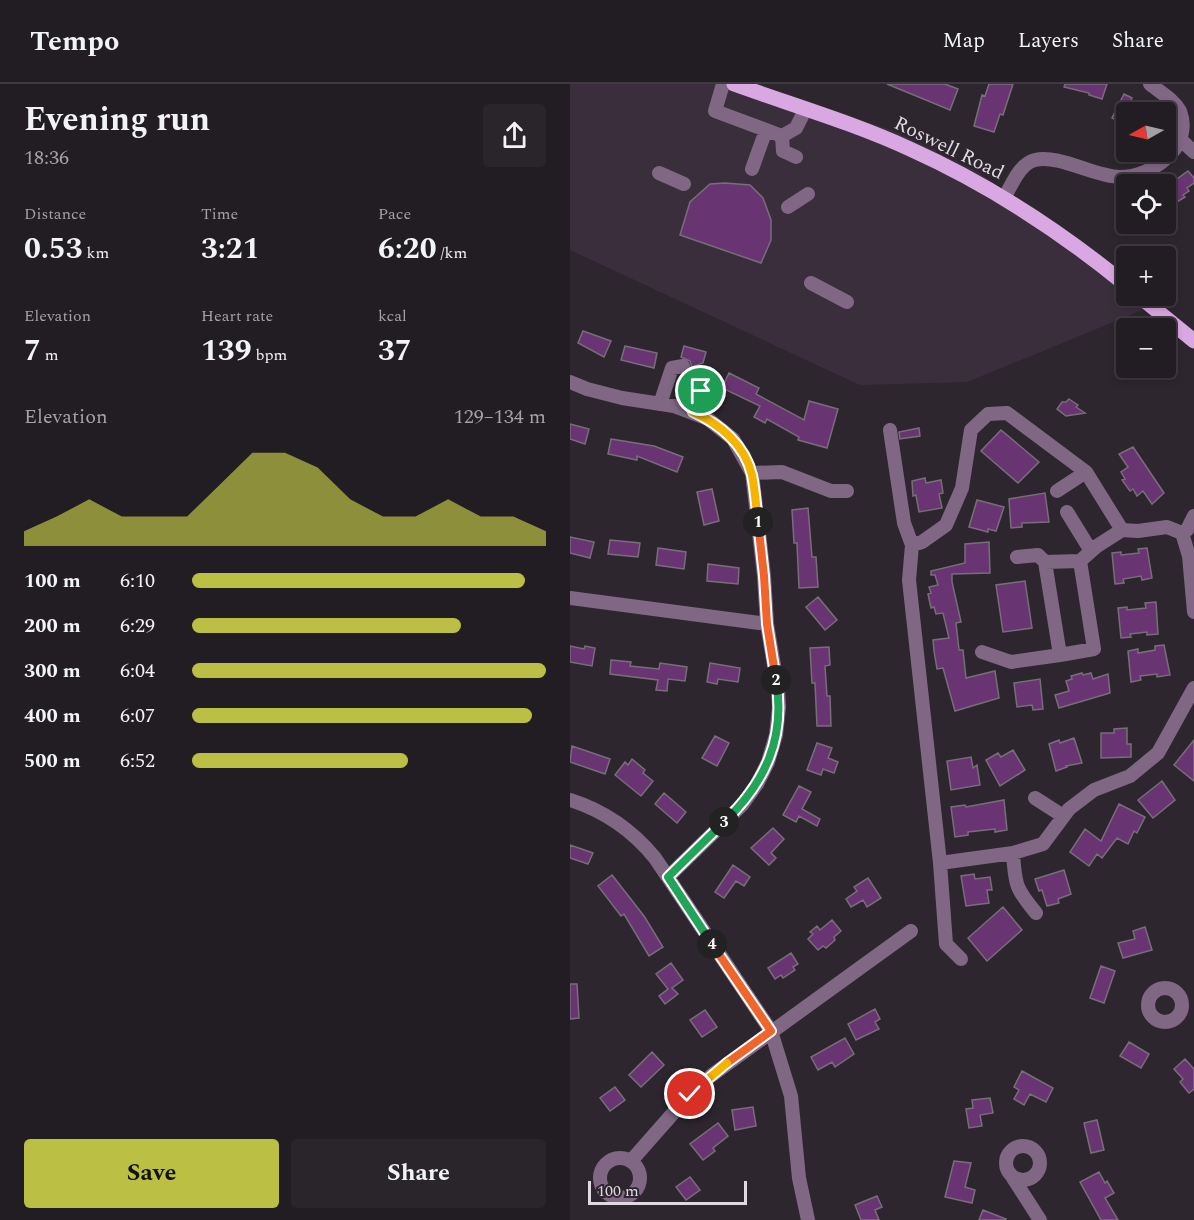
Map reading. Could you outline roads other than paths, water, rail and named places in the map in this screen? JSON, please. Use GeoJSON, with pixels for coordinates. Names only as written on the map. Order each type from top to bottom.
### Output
{"type":"FeatureCollection","features":[{"type":"Feature","properties":{"kind":"main road","name":"Roswell Road"},"geometry":{"type":"LineString","coordinates":[[734,84],[909,148],[958,172],[1004,198],[1061,235],[1116,277]]}},
{"type":"Feature","properties":{"kind":"main road"},"geometry":{"type":"LineString","coordinates":[[1151,306],[1194,341]]}},
{"type":"Feature","properties":{"kind":"street"},"geometry":{"type":"LineString","coordinates":[[723,84],[716,111],[782,136]]}},
{"type":"Feature","properties":{"kind":"street"},"geometry":{"type":"LineString","coordinates":[[1004,198],[1022,168],[1030,162],[1044,159],[1116,177],[1127,177],[1146,172],[1166,161],[1175,153],[1182,141],[1184,127],[1181,114],[1174,102],[1150,84]]}},
{"type":"Feature","properties":{"kind":"street"},"geometry":{"type":"LineString","coordinates":[[782,136],[796,128],[805,110]]}},
{"type":"Feature","properties":{"kind":"street"},"geometry":{"type":"LineString","coordinates":[[753,170],[766,130]]}},
{"type":"Feature","properties":{"kind":"street"},"geometry":{"type":"LineString","coordinates":[[782,136],[783,151],[796,157]]}},
{"type":"Feature","properties":{"kind":"street"},"geometry":{"type":"LineString","coordinates":[[1182,141],[1194,152]]}},
{"type":"Feature","properties":{"kind":"street"},"geometry":{"type":"LineString","coordinates":[[659,173],[684,184]]}},
{"type":"Feature","properties":{"kind":"street"},"geometry":{"type":"LineString","coordinates":[[788,207],[808,194]]}},
{"type":"Feature","properties":{"kind":"street"},"geometry":{"type":"LineString","coordinates":[[811,283],[847,302]]}},
{"type":"Feature","properties":{"kind":"street"},"geometry":{"type":"LineString","coordinates":[[660,404],[672,368],[683,366]]}},
{"type":"Feature","properties":{"kind":"street"},"geometry":{"type":"LineString","coordinates":[[693,412],[701,391],[703,373],[700,372]]}},
{"type":"Feature","properties":{"kind":"street"},"geometry":{"type":"LineString","coordinates":[[570,382],[622,398],[674,406],[693,412],[718,426],[733,439],[752,473],[767,624],[779,707],[776,735],[768,762],[757,784],[742,805],[668,877]]}},
{"type":"Feature","properties":{"kind":"street"},"geometry":{"type":"LineString","coordinates":[[912,545],[922,542],[946,525],[962,488],[971,430],[988,414],[1007,413],[1086,472],[1122,530]]}},
{"type":"Feature","properties":{"kind":"street"},"geometry":{"type":"LineString","coordinates":[[890,430],[904,523],[912,545],[909,580],[940,863],[946,944],[961,959]]}},
{"type":"Feature","properties":{"kind":"street"},"geometry":{"type":"LineString","coordinates":[[752,473],[782,472],[831,491],[847,491]]}},
{"type":"Feature","properties":{"kind":"street"},"geometry":{"type":"LineString","coordinates":[[1057,491],[1086,472]]}},
{"type":"Feature","properties":{"kind":"street"},"geometry":{"type":"LineString","coordinates":[[1067,512],[1091,551]]}},
{"type":"Feature","properties":{"kind":"street"},"geometry":{"type":"LineString","coordinates":[[1194,516],[1188,530],[1194,612]]}},
{"type":"Feature","properties":{"kind":"street"},"geometry":{"type":"LineString","coordinates":[[1045,562],[1080,561],[1122,530],[1138,531],[1167,527],[1188,530]]}},
{"type":"Feature","properties":{"kind":"street"},"geometry":{"type":"LineString","coordinates":[[1017,557],[1038,555],[1045,562],[1060,655]]}},
{"type":"Feature","properties":{"kind":"street"},"geometry":{"type":"LineString","coordinates":[[982,652],[1011,662],[1094,649],[1080,561]]}},
{"type":"Feature","properties":{"kind":"street"},"geometry":{"type":"LineString","coordinates":[[570,598],[767,624]]}},
{"type":"Feature","properties":{"kind":"street"},"geometry":{"type":"LineString","coordinates":[[940,863],[1013,853],[1043,844],[1069,809],[1094,790],[1130,776],[1158,753],[1194,688]]}},
{"type":"Feature","properties":{"kind":"street"},"geometry":{"type":"LineString","coordinates":[[1035,798],[1064,816]]}},
{"type":"Feature","properties":{"kind":"street"},"geometry":{"type":"LineString","coordinates":[[570,800],[590,807],[626,828],[655,858],[771,1031],[791,1096],[799,1178],[808,1220]]}},
{"type":"Feature","properties":{"kind":"street"},"geometry":{"type":"LineString","coordinates":[[1013,853],[1014,876],[1019,892],[1035,913]]}},
{"type":"Feature","properties":{"kind":"street"},"geometry":{"type":"LineString","coordinates":[[631,1161],[690,1094],[712,1075],[911,931]]}},
{"type":"Feature","properties":{"kind":"street"},"geometry":{"type":"LineString","coordinates":[[1181,1007],[1194,1015]]}},
{"type":"Feature","properties":{"kind":"street"},"geometry":{"type":"LineString","coordinates":[[1013,1178],[1040,1220]]}}]}
